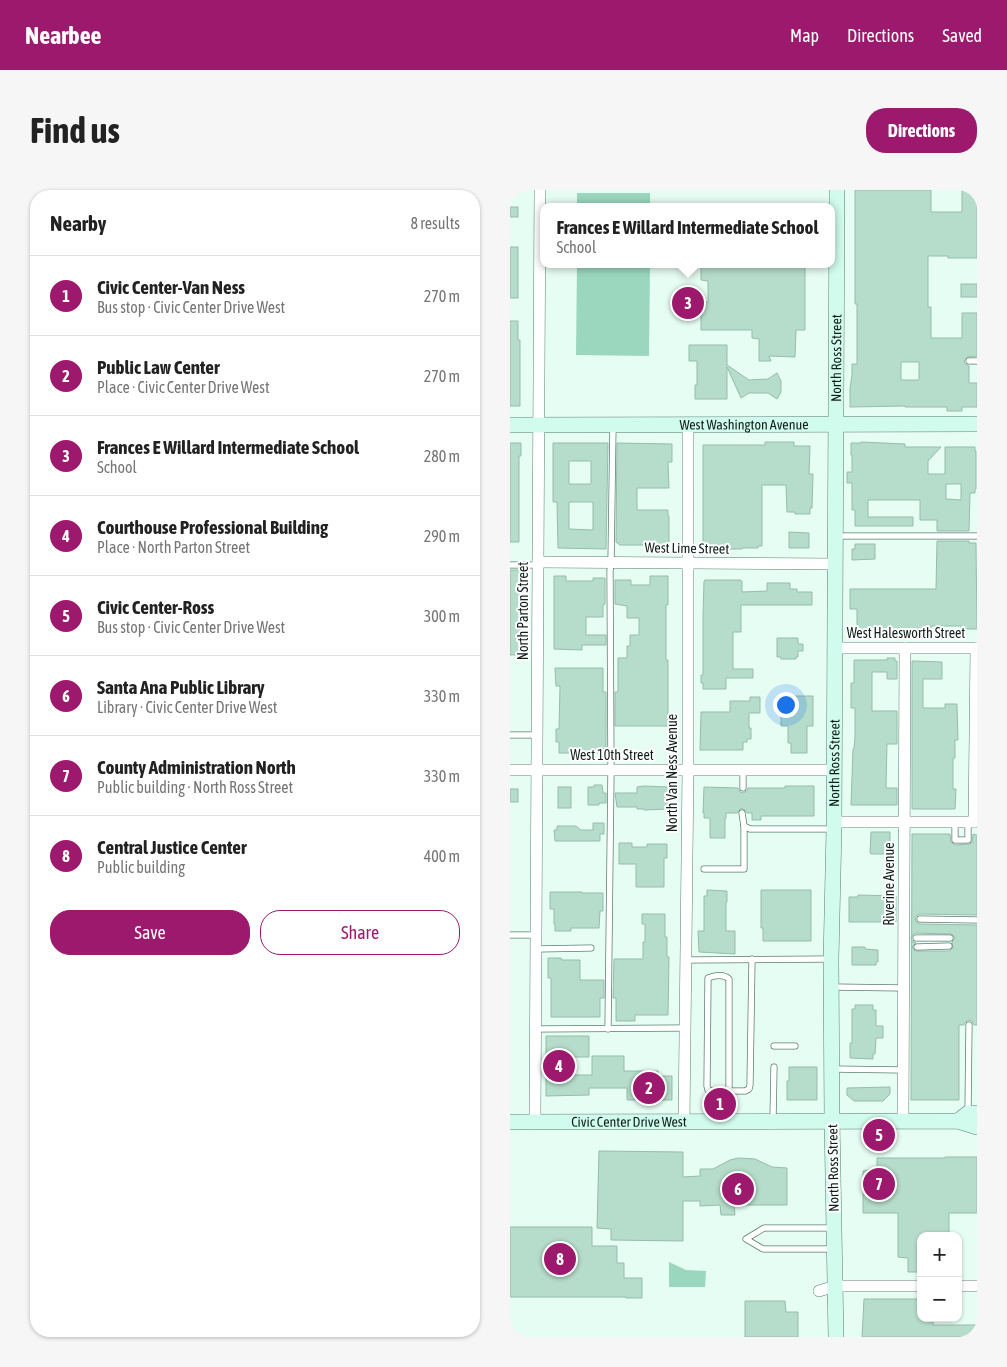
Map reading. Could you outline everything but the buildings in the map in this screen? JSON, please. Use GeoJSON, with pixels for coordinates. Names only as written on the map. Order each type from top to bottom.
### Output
{"type":"FeatureCollection","features":[{"type":"Feature","properties":{"kind":"street","name":"North Parton Street"},"geometry":{"type":"LineString","coordinates":[[535,1122],[540,190]]}},
{"type":"Feature","properties":{"kind":"street","name":"North Ross Street"},"geometry":{"type":"LineString","coordinates":[[836,1337],[831,959],[834,826],[837,190]]}},
{"type":"Feature","properties":{"kind":"street","name":"West Washington Avenue"},"geometry":{"type":"LineString","coordinates":[[510,425],[977,424]]}},
{"type":"Feature","properties":{"kind":"street","name":"North Van Ness Avenue"},"geometry":{"type":"LineString","coordinates":[[684,1122],[688,770],[688,425]]}},
{"type":"Feature","properties":{"kind":"street","name":"West Lime Street"},"geometry":{"type":"LineString","coordinates":[[538,564],[612,562],[835,564]]}},
{"type":"Feature","properties":{"kind":"street","name":"West Halesworth Street"},"geometry":{"type":"LineString","coordinates":[[835,648],[977,648]]}},
{"type":"Feature","properties":{"kind":"street","name":"Riverine Avenue"},"geometry":{"type":"LineString","coordinates":[[903,1121],[905,648]]}},
{"type":"Feature","properties":{"kind":"street"},"geometry":{"type":"LineString","coordinates":[[834,826],[905,822],[973,822],[977,648]]}},
{"type":"Feature","properties":{"kind":"street","name":"West 10th Street"},"geometry":{"type":"LineString","coordinates":[[510,770],[834,770]]}},
{"type":"Feature","properties":{"kind":"street","name":"Civic Center Drive West"},"geometry":{"type":"LineString","coordinates":[[510,1122],[903,1121],[968,1116],[974,1127],[977,1126]]}},
{"type":"Feature","properties":{"kind":"street"},"geometry":{"type":"LineString","coordinates":[[819,1291],[835,1286],[917,1286]]}},
{"type":"Feature","properties":{"kind":"street"},"geometry":{"type":"LineString","coordinates":[[962,1286],[977,1286]]}},
{"type":"Feature","properties":{"kind":"lane"},"geometry":{"type":"LineString","coordinates":[[970,361],[977,361]]}},
{"type":"Feature","properties":{"kind":"lane"},"geometry":{"type":"LineString","coordinates":[[608,1029],[611,770],[610,571],[612,562],[613,425]]}},
{"type":"Feature","properties":{"kind":"lane"},"geometry":{"type":"LineString","coordinates":[[835,536],[977,536]]}},
{"type":"Feature","properties":{"kind":"lane"},"geometry":{"type":"LineString","coordinates":[[510,566],[538,564]]}},
{"type":"Feature","properties":{"kind":"lane"},"geometry":{"type":"LineString","coordinates":[[510,735],[537,735]]}},
{"type":"Feature","properties":{"kind":"lane"},"geometry":{"type":"LineString","coordinates":[[743,770],[743,788]]}},
{"type":"Feature","properties":{"kind":"lane"},"geometry":{"type":"LineString","coordinates":[[704,869],[744,869],[744,826],[742,813]]}},
{"type":"Feature","properties":{"kind":"lane"},"geometry":{"type":"LineString","coordinates":[[955,822],[955,840],[968,840],[973,822]]}},
{"type":"Feature","properties":{"kind":"lane"},"geometry":{"type":"LineString","coordinates":[[744,826],[750,828],[834,826]]}},
{"type":"Feature","properties":{"kind":"lane"},"geometry":{"type":"LineString","coordinates":[[920,919],[977,920]]}},
{"type":"Feature","properties":{"kind":"lane"},"geometry":{"type":"LineString","coordinates":[[510,936],[536,935]]}},
{"type":"Feature","properties":{"kind":"lane"},"geometry":{"type":"LineString","coordinates":[[916,938],[950,938]]}},
{"type":"Feature","properties":{"kind":"lane"},"geometry":{"type":"LineString","coordinates":[[917,946],[949,946]]}},
{"type":"Feature","properties":{"kind":"lane"},"geometry":{"type":"LineString","coordinates":[[536,949],[591,948]]}},
{"type":"Feature","properties":{"kind":"lane"},"geometry":{"type":"LineString","coordinates":[[729,1091],[730,979],[726,976],[708,978],[708,1090],[712,1092],[745,1091],[749,1089],[750,1085],[752,959]]}},
{"type":"Feature","properties":{"kind":"lane"},"geometry":{"type":"LineString","coordinates":[[685,960],[831,959]]}},
{"type":"Feature","properties":{"kind":"lane"},"geometry":{"type":"LineString","coordinates":[[832,988],[904,988]]}},
{"type":"Feature","properties":{"kind":"lane"},"geometry":{"type":"LineString","coordinates":[[968,1116],[969,1025]]}},
{"type":"Feature","properties":{"kind":"lane"},"geometry":{"type":"LineString","coordinates":[[535,1029],[684,1028]]}},
{"type":"Feature","properties":{"kind":"lane"},"geometry":{"type":"LineString","coordinates":[[774,1046],[795,1046]]}},
{"type":"Feature","properties":{"kind":"lane"},"geometry":{"type":"LineString","coordinates":[[969,1052],[977,1052]]}},
{"type":"Feature","properties":{"kind":"lane"},"geometry":{"type":"LineString","coordinates":[[773,1122],[774,1067]]}},
{"type":"Feature","properties":{"kind":"lane"},"geometry":{"type":"LineString","coordinates":[[832,1069],[903,1070]]}},
{"type":"Feature","properties":{"kind":"lane"},"geometry":{"type":"LineString","coordinates":[[834,1228],[764,1228],[746,1239],[762,1248],[834,1248]]}},
{"type":"Feature","properties":{"kind":"green space"},"geometry":{"type":"Polygon","coordinates":[[[577,193],[650,193],[650,203],[577,203],[577,193]]]}},
{"type":"Feature","properties":{"kind":"green space"},"geometry":{"type":"Polygon","coordinates":[[[577,268],[650,268],[649,356],[576,355],[577,268]]]}},
{"type":"Feature","properties":{"kind":"green space"},"geometry":{"type":"Polygon","coordinates":[[[669,1262],[686,1270],[706,1271],[705,1287],[669,1287],[669,1262]]]}},
{"type":"Feature","properties":{"kind":"place","name":"Frances E Willard Intermediate School"},"geometry":{"type":"Point","coordinates":[688,303]}},
{"type":"Feature","properties":{"kind":"place","name":"Courthouse Professional Building"},"geometry":{"type":"Point","coordinates":[559,1066]}},
{"type":"Feature","properties":{"kind":"place","name":"Public Law Center"},"geometry":{"type":"Point","coordinates":[649,1088]}},
{"type":"Feature","properties":{"kind":"place","name":"Civic Center-Van Ness"},"geometry":{"type":"Point","coordinates":[720,1104]}},
{"type":"Feature","properties":{"kind":"place","name":"Civic Center-Ross"},"geometry":{"type":"Point","coordinates":[879,1135]}},
{"type":"Feature","properties":{"kind":"place","name":"County Administration North"},"geometry":{"type":"Point","coordinates":[879,1184]}},
{"type":"Feature","properties":{"kind":"place","name":"Santa Ana Public Library"},"geometry":{"type":"Point","coordinates":[738,1189]}},
{"type":"Feature","properties":{"kind":"place","name":"Central Justice Center"},"geometry":{"type":"Point","coordinates":[560,1259]}}]}
